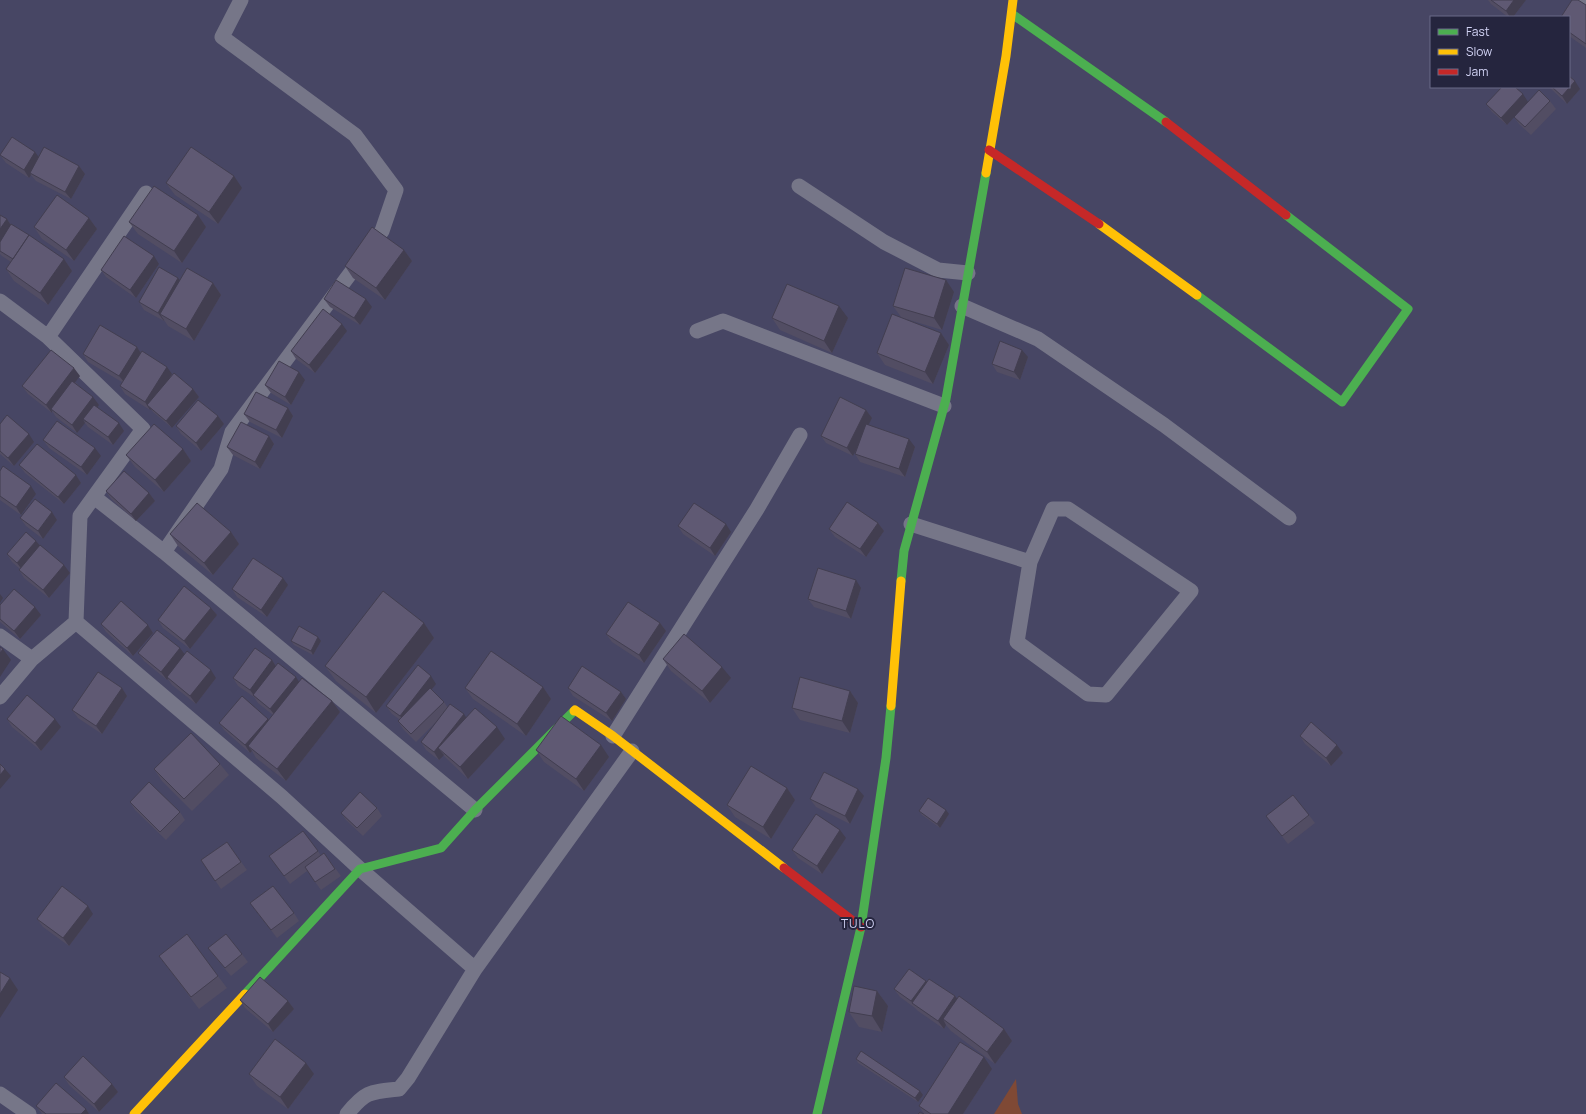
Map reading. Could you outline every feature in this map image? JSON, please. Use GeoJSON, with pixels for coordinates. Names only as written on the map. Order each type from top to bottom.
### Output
{"type":"FeatureCollection","features":[{"type":"Feature","properties":{"kind":"street"},"geometry":{"type":"LineString","coordinates":[[164,552],[221,469],[232,432],[382,231],[396,190],[355,135],[222,37],[241,0]]}},
{"type":"Feature","properties":{"kind":"street"},"geometry":{"type":"LineString","coordinates":[[817,1114],[861,927],[886,758],[904,551],[944,406],[1006,56],[1014,0]]}},
{"type":"Feature","properties":{"kind":"street"},"geometry":{"type":"LineString","coordinates":[[989,150],[1113,233],[1342,402],[1408,309],[1164,121],[1012,14]]}},
{"type":"Feature","properties":{"kind":"street"},"geometry":{"type":"LineString","coordinates":[[799,186],[884,242],[938,270],[968,274]]}},
{"type":"Feature","properties":{"kind":"street"},"geometry":{"type":"LineString","coordinates":[[48,337],[146,194]]}},
{"type":"Feature","properties":{"kind":"street"},"geometry":{"type":"LineString","coordinates":[[0,301],[48,337],[143,429],[80,516],[76,622],[32,659],[0,697]]}},
{"type":"Feature","properties":{"kind":"street"},"geometry":{"type":"LineString","coordinates":[[962,306],[1038,339],[1164,425],[1289,518]]}},
{"type":"Feature","properties":{"kind":"street"},"geometry":{"type":"LineString","coordinates":[[697,331],[723,321],[944,406]]}},
{"type":"Feature","properties":{"kind":"street"},"geometry":{"type":"LineString","coordinates":[[613,736],[757,509],[800,435]]}},
{"type":"Feature","properties":{"kind":"street"},"geometry":{"type":"LineString","coordinates":[[94,497],[164,552],[475,810]]}},
{"type":"Feature","properties":{"kind":"street"},"geometry":{"type":"LineString","coordinates":[[1053,509],[1068,509],[1191,591],[1106,695],[1088,694],[1016,642],[1030,562],[1053,509]]}},
{"type":"Feature","properties":{"kind":"street"},"geometry":{"type":"LineString","coordinates":[[911,524],[1030,562]]}},
{"type":"Feature","properties":{"kind":"street"},"geometry":{"type":"LineString","coordinates":[[76,622],[282,797],[360,870],[475,968]]}},
{"type":"Feature","properties":{"kind":"street"},"geometry":{"type":"LineString","coordinates":[[0,636],[32,659]]}},
{"type":"Feature","properties":{"kind":"street"},"geometry":{"type":"LineString","coordinates":[[134,1114],[360,870],[441,848],[475,810],[575,710],[613,736],[861,927]]}},
{"type":"Feature","properties":{"kind":"street"},"geometry":{"type":"LineString","coordinates":[[347,1114],[357,1101],[371,1092],[399,1089],[408,1078],[475,968],[632,751]]}},
{"type":"Feature","properties":{"kind":"street"},"geometry":{"type":"LineString","coordinates":[[0,1094],[29,1114]]}},
{"type":"Feature","properties":{"kind":"shaded area"},"geometry":{"type":"Polygon","coordinates":[[[1016,1079],[1018,1104],[1022,1114],[994,1114],[1016,1079]]]}},
{"type":"Feature","properties":{"kind":"building"},"geometry":{"type":"Polygon","coordinates":[[[1491,0],[1514,0],[1506,11],[1491,0]]]}},
{"type":"Feature","properties":{"kind":"building"},"geometry":{"type":"Polygon","coordinates":[[[1572,0],[1578,0],[1586,5],[1586,44],[1570,33],[1570,16],[1562,16],[1572,0]]]}},
{"type":"Feature","properties":{"kind":"building"},"geometry":{"type":"Polygon","coordinates":[[[1570,77],[1575,81],[1570,87],[1570,77]]]}},
{"type":"Feature","properties":{"kind":"building"},"geometry":{"type":"Polygon","coordinates":[[[1501,88],[1516,88],[1523,94],[1501,118],[1486,104],[1501,88]]]}},
{"type":"Feature","properties":{"kind":"building"},"geometry":{"type":"Polygon","coordinates":[[[1553,88],[1569,88],[1562,96],[1553,88]]]}},
{"type":"Feature","properties":{"kind":"building"},"geometry":{"type":"Polygon","coordinates":[[[1539,90],[1550,101],[1525,127],[1514,117],[1539,90]]]}},
{"type":"Feature","properties":{"kind":"building"},"geometry":{"type":"Polygon","coordinates":[[[12,137],[35,152],[24,170],[0,155],[12,137]]]}},
{"type":"Feature","properties":{"kind":"building"},"geometry":{"type":"Polygon","coordinates":[[[44,147],[79,166],[65,192],[30,173],[44,147]]]}},
{"type":"Feature","properties":{"kind":"building"},"geometry":{"type":"Polygon","coordinates":[[[191,147],[234,176],[209,212],[166,183],[191,147]]]}},
{"type":"Feature","properties":{"kind":"building"},"geometry":{"type":"Polygon","coordinates":[[[154,186],[198,215],[174,251],[129,222],[154,186]]]}},
{"type":"Feature","properties":{"kind":"building"},"geometry":{"type":"Polygon","coordinates":[[[57,195],[89,218],[66,250],[34,227],[57,195]]]}},
{"type":"Feature","properties":{"kind":"building"},"geometry":{"type":"Polygon","coordinates":[[[0,215],[7,219],[0,229],[0,215]]]}},
{"type":"Feature","properties":{"kind":"building"},"geometry":{"type":"Polygon","coordinates":[[[11,224],[29,235],[13,259],[0,251],[0,242],[11,224]]]}},
{"type":"Feature","properties":{"kind":"building"},"geometry":{"type":"Polygon","coordinates":[[[372,227],[404,250],[376,288],[345,266],[372,227]]]}},
{"type":"Feature","properties":{"kind":"building"},"geometry":{"type":"Polygon","coordinates":[[[29,235],[64,259],[40,293],[6,269],[29,235]]]}},
{"type":"Feature","properties":{"kind":"building"},"geometry":{"type":"Polygon","coordinates":[[[124,236],[154,256],[130,290],[101,270],[124,236]]]}},
{"type":"Feature","properties":{"kind":"building"},"geometry":{"type":"Polygon","coordinates":[[[159,267],[178,278],[158,313],[139,302],[159,267]]]}},
{"type":"Feature","properties":{"kind":"building"},"geometry":{"type":"Polygon","coordinates":[[[187,268],[213,283],[186,329],[160,314],[187,268]]]}},
{"type":"Feature","properties":{"kind":"building"},"geometry":{"type":"Polygon","coordinates":[[[905,268],[946,280],[934,318],[893,306],[905,268]]]}},
{"type":"Feature","properties":{"kind":"building"},"geometry":{"type":"Polygon","coordinates":[[[336,280],[366,299],[354,318],[324,299],[336,280]]]}},
{"type":"Feature","properties":{"kind":"building"},"geometry":{"type":"Polygon","coordinates":[[[787,284],[839,306],[824,341],[772,318],[787,284]]]}},
{"type":"Feature","properties":{"kind":"building"},"geometry":{"type":"Polygon","coordinates":[[[323,309],[342,324],[309,365],[291,351],[323,309]]]}},
{"type":"Feature","properties":{"kind":"building"},"geometry":{"type":"Polygon","coordinates":[[[892,314],[941,333],[925,372],[877,353],[892,314]]]}},
{"type":"Feature","properties":{"kind":"building"},"geometry":{"type":"Polygon","coordinates":[[[100,325],[137,347],[119,376],[83,354],[100,325]]]}},
{"type":"Feature","properties":{"kind":"building"},"geometry":{"type":"Polygon","coordinates":[[[1000,341],[1022,350],[1014,372],[992,364],[1000,341]]]}},
{"type":"Feature","properties":{"kind":"building"},"geometry":{"type":"Polygon","coordinates":[[[51,350],[74,368],[46,405],[22,386],[51,350]]]}},
{"type":"Feature","properties":{"kind":"building"},"geometry":{"type":"Polygon","coordinates":[[[142,351],[167,367],[145,402],[120,386],[142,351]]]}},
{"type":"Feature","properties":{"kind":"building"},"geometry":{"type":"Polygon","coordinates":[[[279,361],[299,372],[285,397],[265,385],[279,361]]]}},
{"type":"Feature","properties":{"kind":"building"},"geometry":{"type":"Polygon","coordinates":[[[174,373],[193,389],[166,421],[147,405],[174,373]]]}},
{"type":"Feature","properties":{"kind":"building"},"geometry":{"type":"Polygon","coordinates":[[[72,381],[93,397],[72,425],[51,409],[72,381]]]}},
{"type":"Feature","properties":{"kind":"building"},"geometry":{"type":"Polygon","coordinates":[[[256,392],[288,408],[276,430],[244,414],[256,392]]]}},
{"type":"Feature","properties":{"kind":"building"},"geometry":{"type":"Polygon","coordinates":[[[840,397],[866,410],[847,448],[821,436],[840,397]]]}},
{"type":"Feature","properties":{"kind":"building"},"geometry":{"type":"Polygon","coordinates":[[[198,400],[218,416],[196,443],[176,426],[198,400]]]}},
{"type":"Feature","properties":{"kind":"building"},"geometry":{"type":"Polygon","coordinates":[[[94,405],[119,423],[108,437],[83,419],[94,405]]]}},
{"type":"Feature","properties":{"kind":"building"},"geometry":{"type":"Polygon","coordinates":[[[7,415],[29,434],[8,458],[0,451],[0,424],[7,415]]]}},
{"type":"Feature","properties":{"kind":"building"},"geometry":{"type":"Polygon","coordinates":[[[57,421],[95,448],[81,467],[43,440],[57,421]]]}},
{"type":"Feature","properties":{"kind":"building"},"geometry":{"type":"Polygon","coordinates":[[[241,422],[269,436],[255,462],[227,447],[241,422]]]}},
{"type":"Feature","properties":{"kind":"building"},"geometry":{"type":"Polygon","coordinates":[[[154,424],[183,449],[155,480],[126,455],[154,424]]]}},
{"type":"Feature","properties":{"kind":"building"},"geometry":{"type":"Polygon","coordinates":[[[866,424],[909,439],[899,469],[855,454],[866,424]]]}},
{"type":"Feature","properties":{"kind":"building"},"geometry":{"type":"Polygon","coordinates":[[[37,444],[76,475],[58,497],[19,465],[37,444]]]}},
{"type":"Feature","properties":{"kind":"building"},"geometry":{"type":"Polygon","coordinates":[[[3,466],[31,486],[16,507],[0,496],[0,471],[3,466]]]}},
{"type":"Feature","properties":{"kind":"building"},"geometry":{"type":"Polygon","coordinates":[[[124,471],[149,493],[131,514],[106,491],[124,471]]]}},
{"type":"Feature","properties":{"kind":"building"},"geometry":{"type":"Polygon","coordinates":[[[35,499],[52,512],[38,531],[20,518],[35,499]]]}},
{"type":"Feature","properties":{"kind":"building"},"geometry":{"type":"Polygon","coordinates":[[[847,502],[878,523],[860,549],[829,529],[847,502]]]}},
{"type":"Feature","properties":{"kind":"building"},"geometry":{"type":"Polygon","coordinates":[[[197,503],[231,532],[204,563],[170,534],[197,503]]]}},
{"type":"Feature","properties":{"kind":"building"},"geometry":{"type":"Polygon","coordinates":[[[694,503],[726,524],[710,548],[678,526],[694,503]]]}},
{"type":"Feature","properties":{"kind":"building"},"geometry":{"type":"Polygon","coordinates":[[[26,532],[36,541],[17,563],[7,554],[26,532]]]}},
{"type":"Feature","properties":{"kind":"building"},"geometry":{"type":"Polygon","coordinates":[[[40,545],[64,565],[43,590],[19,570],[40,545]]]}},
{"type":"Feature","properties":{"kind":"building"},"geometry":{"type":"Polygon","coordinates":[[[253,558],[283,578],[261,610],[232,589],[253,558]]]}},
{"type":"Feature","properties":{"kind":"building"},"geometry":{"type":"Polygon","coordinates":[[[818,568],[856,580],[846,611],[808,599],[818,568]]]}},
{"type":"Feature","properties":{"kind":"building"},"geometry":{"type":"Polygon","coordinates":[[[184,586],[211,608],[184,641],[158,620],[184,586]]]}},
{"type":"Feature","properties":{"kind":"building"},"geometry":{"type":"Polygon","coordinates":[[[14,589],[35,607],[14,631],[0,619],[0,605],[14,589]]]}},
{"type":"Feature","properties":{"kind":"building"},"geometry":{"type":"Polygon","coordinates":[[[383,591],[424,623],[366,697],[325,666],[383,591]]]}},
{"type":"Feature","properties":{"kind":"building"},"geometry":{"type":"Polygon","coordinates":[[[121,601],[148,625],[127,648],[101,624],[121,601]]]}},
{"type":"Feature","properties":{"kind":"building"},"geometry":{"type":"Polygon","coordinates":[[[628,602],[660,623],[639,655],[606,634],[628,602]]]}},
{"type":"Feature","properties":{"kind":"building"},"geometry":{"type":"Polygon","coordinates":[[[299,626],[318,637],[311,651],[291,641],[299,626]]]}},
{"type":"Feature","properties":{"kind":"building"},"geometry":{"type":"Polygon","coordinates":[[[157,630],[180,648],[161,672],[138,653],[157,630]]]}},
{"type":"Feature","properties":{"kind":"building"},"geometry":{"type":"Polygon","coordinates":[[[684,634],[722,667],[702,691],[663,659],[684,634]]]}},
{"type":"Feature","properties":{"kind":"building"},"geometry":{"type":"Polygon","coordinates":[[[255,648],[272,660],[250,690],[233,678],[255,648]]]}},
{"type":"Feature","properties":{"kind":"building"},"geometry":{"type":"Polygon","coordinates":[[[187,651],[211,670],[190,696],[167,677],[187,651]]]}},
{"type":"Feature","properties":{"kind":"building"},"geometry":{"type":"Polygon","coordinates":[[[491,651],[543,687],[517,724],[465,688],[491,651]]]}},
{"type":"Feature","properties":{"kind":"building"},"geometry":{"type":"Polygon","coordinates":[[[278,663],[296,677],[270,709],[253,695],[278,663]]]}},
{"type":"Feature","properties":{"kind":"building"},"geometry":{"type":"Polygon","coordinates":[[[418,665],[431,676],[400,716],[386,706],[418,665]]]}},
{"type":"Feature","properties":{"kind":"building"},"geometry":{"type":"Polygon","coordinates":[[[582,666],[621,692],[606,713],[568,688],[582,666]]]}},
{"type":"Feature","properties":{"kind":"building"},"geometry":{"type":"Polygon","coordinates":[[[98,672],[122,688],[96,726],[72,710],[98,672]]]}},
{"type":"Feature","properties":{"kind":"building"},"geometry":{"type":"Polygon","coordinates":[[[800,677],[850,691],[842,721],[792,708],[800,677]]]}},
{"type":"Feature","properties":{"kind":"building"},"geometry":{"type":"Polygon","coordinates":[[[302,678],[332,701],[277,769],[248,746],[302,678]]]}},
{"type":"Feature","properties":{"kind":"building"},"geometry":{"type":"Polygon","coordinates":[[[430,688],[444,702],[411,734],[398,721],[430,688]]]}},
{"type":"Feature","properties":{"kind":"building"},"geometry":{"type":"Polygon","coordinates":[[[27,695],[55,719],[35,743],[7,719],[27,695]]]}},
{"type":"Feature","properties":{"kind":"building"},"geometry":{"type":"Polygon","coordinates":[[[242,696],[268,719],[245,745],[219,723],[242,696]]]}},
{"type":"Feature","properties":{"kind":"building"},"geometry":{"type":"Polygon","coordinates":[[[450,704],[464,714],[434,752],[421,742],[450,704]]]}},
{"type":"Feature","properties":{"kind":"building"},"geometry":{"type":"Polygon","coordinates":[[[475,708],[497,727],[460,767],[438,748],[475,708]]]}},
{"type":"Feature","properties":{"kind":"building"},"geometry":{"type":"Polygon","coordinates":[[[561,716],[601,745],[576,779],[536,750],[561,716]]]}},
{"type":"Feature","properties":{"kind":"building"},"geometry":{"type":"Polygon","coordinates":[[[1311,722],[1337,745],[1326,758],[1300,736],[1311,722]]]}},
{"type":"Feature","properties":{"kind":"building"},"geometry":{"type":"Polygon","coordinates":[[[191,733],[220,764],[184,799],[154,769],[191,733]]]}},
{"type":"Feature","properties":{"kind":"building"},"geometry":{"type":"Polygon","coordinates":[[[0,764],[5,769],[0,775],[0,764]]]}},
{"type":"Feature","properties":{"kind":"building"},"geometry":{"type":"Polygon","coordinates":[[[751,766],[787,788],[763,827],[727,805],[751,766]]]}},
{"type":"Feature","properties":{"kind":"building"},"geometry":{"type":"Polygon","coordinates":[[[824,772],[858,789],[845,816],[810,799],[824,772]]]}},
{"type":"Feature","properties":{"kind":"building"},"geometry":{"type":"Polygon","coordinates":[[[149,782],[180,812],[160,832],[130,802],[149,782]]]}},
{"type":"Feature","properties":{"kind":"building"},"geometry":{"type":"Polygon","coordinates":[[[360,792],[377,808],[357,828],[341,813],[360,792]]]}},
{"type":"Feature","properties":{"kind":"building"},"geometry":{"type":"Polygon","coordinates":[[[1293,795],[1309,815],[1282,836],[1266,816],[1293,795]]]}},
{"type":"Feature","properties":{"kind":"building"},"geometry":{"type":"Polygon","coordinates":[[[928,798],[946,810],[937,824],[919,811],[928,798]]]}},
{"type":"Feature","properties":{"kind":"building"},"geometry":{"type":"Polygon","coordinates":[[[816,814],[840,830],[817,866],[792,850],[816,814]]]}},
{"type":"Feature","properties":{"kind":"building"},"geometry":{"type":"Polygon","coordinates":[[[303,831],[318,851],[284,876],[269,856],[303,831]]]}},
{"type":"Feature","properties":{"kind":"building"},"geometry":{"type":"Polygon","coordinates":[[[227,842],[241,862],[215,881],[201,860],[227,842]]]}},
{"type":"Feature","properties":{"kind":"building"},"geometry":{"type":"Polygon","coordinates":[[[324,853],[335,869],[315,882],[305,867],[324,853]]]}},
{"type":"Feature","properties":{"kind":"building"},"geometry":{"type":"Polygon","coordinates":[[[62,886],[88,906],[63,938],[37,919],[62,886]]]}},
{"type":"Feature","properties":{"kind":"building"},"geometry":{"type":"Polygon","coordinates":[[[273,886],[294,913],[271,930],[250,903],[273,886]]]}},
{"type":"Feature","properties":{"kind":"building"},"geometry":{"type":"Polygon","coordinates":[[[187,934],[218,976],[191,997],[159,956],[187,934]]]}},
{"type":"Feature","properties":{"kind":"building"},"geometry":{"type":"Polygon","coordinates":[[[226,934],[242,954],[225,968],[208,948],[226,934]]]}},
{"type":"Feature","properties":{"kind":"building"},"geometry":{"type":"Polygon","coordinates":[[[909,969],[926,981],[911,1001],[894,989],[909,969]]]}},
{"type":"Feature","properties":{"kind":"building"},"geometry":{"type":"Polygon","coordinates":[[[0,972],[10,978],[0,994],[0,972]]]}},
{"type":"Feature","properties":{"kind":"building"},"geometry":{"type":"Polygon","coordinates":[[[260,977],[288,1001],[268,1024],[240,1000],[260,977]]]}},
{"type":"Feature","properties":{"kind":"building"},"geometry":{"type":"Polygon","coordinates":[[[929,979],[955,996],[938,1021],[912,1003],[929,979]]]}},
{"type":"Feature","properties":{"kind":"building"},"geometry":{"type":"Polygon","coordinates":[[[854,986],[877,991],[872,1016],[849,1012],[854,986]]]}},
{"type":"Feature","properties":{"kind":"building"},"geometry":{"type":"Polygon","coordinates":[[[959,996],[1004,1029],[987,1052],[943,1019],[959,996]]]}},
{"type":"Feature","properties":{"kind":"building"},"geometry":{"type":"Polygon","coordinates":[[[275,1039],[306,1063],[280,1097],[249,1074],[275,1039]]]}},
{"type":"Feature","properties":{"kind":"building"},"geometry":{"type":"Polygon","coordinates":[[[960,1042],[984,1057],[948,1114],[931,1114],[919,1106],[960,1042]]]}},
{"type":"Feature","properties":{"kind":"building"},"geometry":{"type":"Polygon","coordinates":[[[861,1051],[920,1091],[915,1098],[856,1059],[861,1051]]]}},
{"type":"Feature","properties":{"kind":"building"},"geometry":{"type":"Polygon","coordinates":[[[83,1056],[112,1084],[94,1104],[64,1077],[83,1056]]]}},
{"type":"Feature","properties":{"kind":"building"},"geometry":{"type":"Polygon","coordinates":[[[56,1083],[86,1109],[81,1114],[46,1114],[36,1106],[56,1083]]]}},
{"type":"Feature","properties":{"kind":"traffic: fast"},"geometry":{"type":"LineString","coordinates":[[1012,14],[1166,122]]}},
{"type":"Feature","properties":{"kind":"traffic: fast"},"geometry":{"type":"LineString","coordinates":[[901,581],[904,551],[946,399],[986,173]]}},
{"type":"Feature","properties":{"kind":"traffic: fast"},"geometry":{"type":"LineString","coordinates":[[1197,295],[1342,402],[1408,309],[1286,215]]}},
{"type":"Feature","properties":{"kind":"traffic: fast"},"geometry":{"type":"LineString","coordinates":[[817,1114],[861,927],[886,758],[891,706]]}},
{"type":"Feature","properties":{"kind":"traffic: fast"},"geometry":{"type":"LineString","coordinates":[[245,994],[360,869],[441,848],[475,810],[574,711]]}},
{"type":"Feature","properties":{"kind":"traffic: slow"},"geometry":{"type":"LineString","coordinates":[[986,173],[1006,56],[1013,0]]}},
{"type":"Feature","properties":{"kind":"traffic: slow"},"geometry":{"type":"LineString","coordinates":[[1099,224],[1197,295]]}},
{"type":"Feature","properties":{"kind":"traffic: slow"},"geometry":{"type":"LineString","coordinates":[[891,706],[901,581]]}},
{"type":"Feature","properties":{"kind":"traffic: slow"},"geometry":{"type":"LineString","coordinates":[[574,711],[575,710],[613,736],[784,868]]}},
{"type":"Feature","properties":{"kind":"traffic: slow"},"geometry":{"type":"LineString","coordinates":[[134,1114],[245,994]]}},
{"type":"Feature","properties":{"kind":"traffic: jam"},"geometry":{"type":"LineString","coordinates":[[1166,122],[1286,215]]}},
{"type":"Feature","properties":{"kind":"traffic: jam"},"geometry":{"type":"LineString","coordinates":[[989,150],[1099,224]]}},
{"type":"Feature","properties":{"kind":"traffic: jam"},"geometry":{"type":"LineString","coordinates":[[784,868],[861,927]]}},
{"type":"Feature","properties":{"kind":"district","name":"TULO"},"geometry":{"type":"Point","coordinates":[858,923]}}]}
